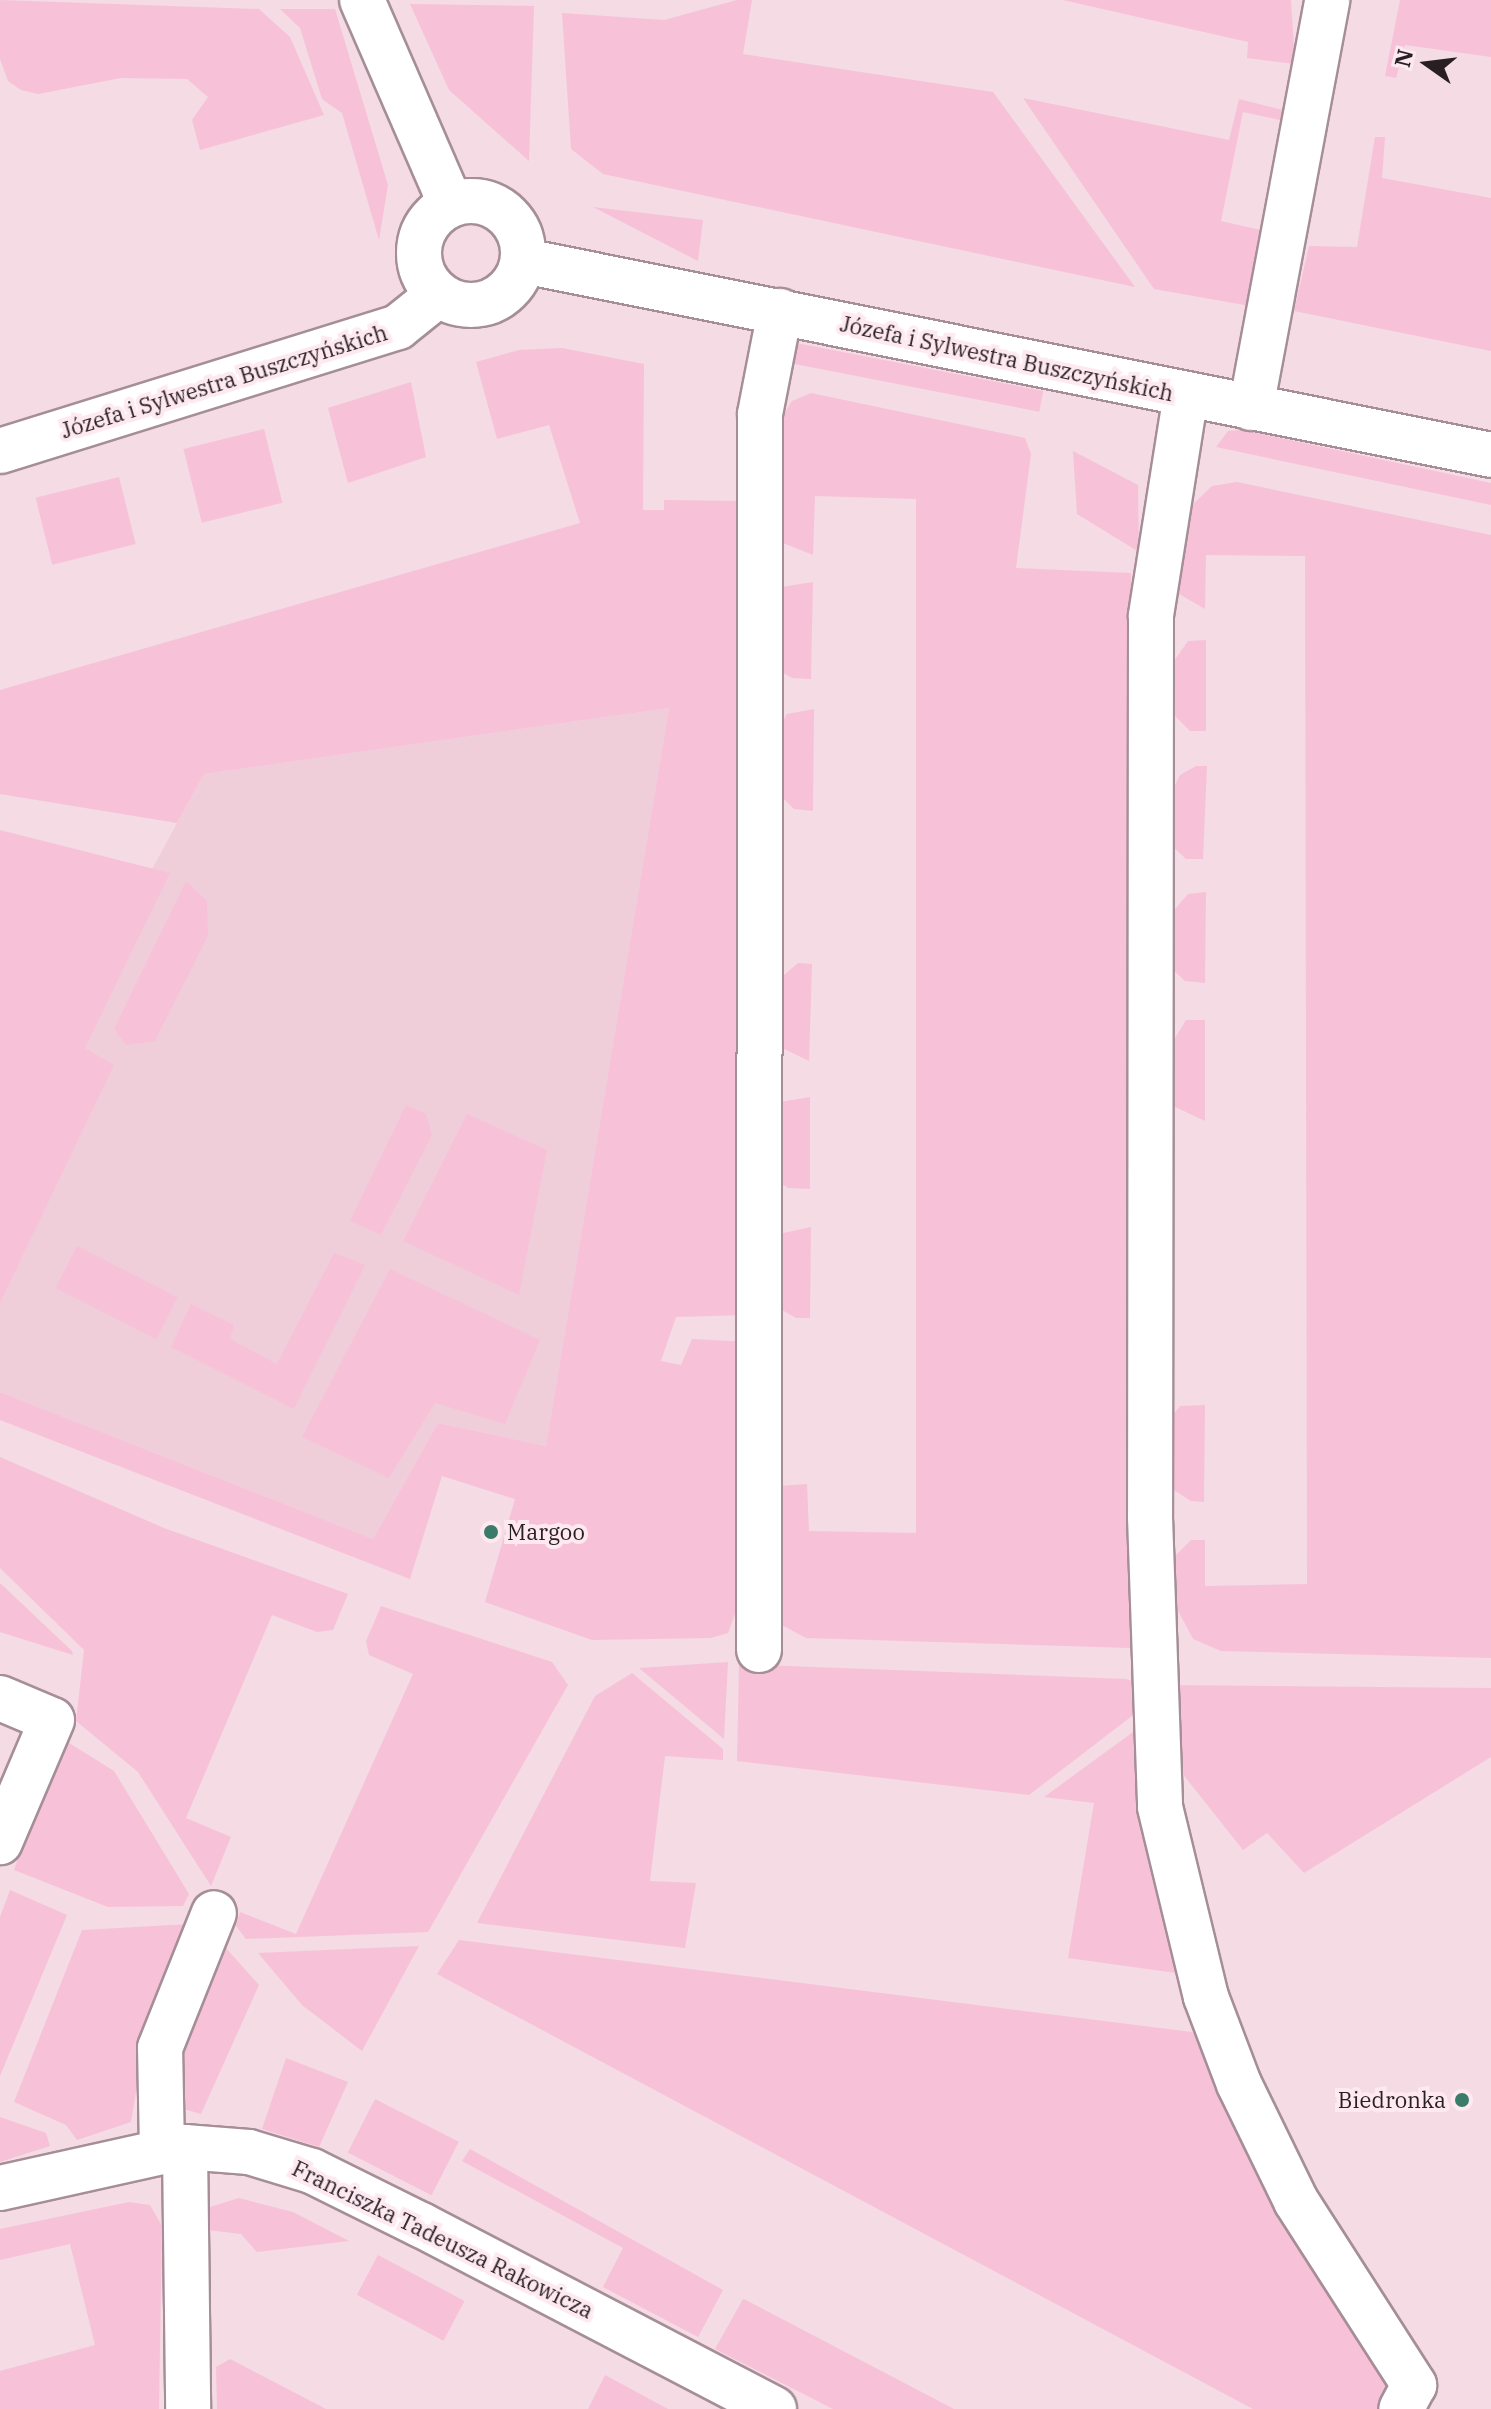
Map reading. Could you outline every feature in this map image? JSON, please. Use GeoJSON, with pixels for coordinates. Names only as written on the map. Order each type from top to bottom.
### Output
{"type":"FeatureCollection","features":[{"type":"Feature","properties":{"kind":"street"},"geometry":{"type":"LineString","coordinates":[[362,0],[451,205]]}},
{"type":"Feature","properties":{"kind":"street"},"geometry":{"type":"LineString","coordinates":[[1251,408],[1327,0]]}},
{"type":"Feature","properties":{"kind":"street"},"geometry":{"type":"LineString","coordinates":[[476,200],[506,213],[523,243],[524,261],[512,286],[491,303],[455,303],[438,295],[418,249],[431,218],[451,205],[476,200]]}},
{"type":"Feature","properties":{"kind":"street","name":"Józefa i Sylwestra Buszczyńskich"},"geometry":{"type":"LineString","coordinates":[[524,261],[1491,455]]}},
{"type":"Feature","properties":{"kind":"street","name":"Józefa i Sylwestra Buszczyńskich"},"geometry":{"type":"LineString","coordinates":[[0,451],[398,327],[438,295]]}},
{"type":"Feature","properties":{"kind":"street"},"geometry":{"type":"LineString","coordinates":[[759,1650],[760,414],[780,311]]}},
{"type":"Feature","properties":{"kind":"street"},"geometry":{"type":"LineString","coordinates":[[1186,394],[1151,616],[1150,1517],[1160,1807],[1206,1997],[1239,2084],[1296,2201],[1414,2385],[1401,2409]]}},
{"type":"Feature","properties":{"kind":"street"},"geometry":{"type":"LineString","coordinates":[[0,1698],[52,1720],[0,1842]]}},
{"type":"Feature","properties":{"kind":"street"},"geometry":{"type":"LineString","coordinates":[[188,2409],[174,2149],[155,2100],[160,2048],[214,1913]]}},
{"type":"Feature","properties":{"kind":"street","name":"Franciszka Tadeusza Rakowicza"},"geometry":{"type":"LineString","coordinates":[[0,2188],[174,2149],[249,2152],[312,2171],[578,2302],[774,2409]]}},
{"type":"Feature","properties":{"kind":"shaded area"},"geometry":{"type":"Polygon","coordinates":[[[0,0],[259,9],[290,37],[324,115],[200,150],[192,120],[208,97],[187,79],[121,78],[38,94],[21,90],[8,81],[0,59],[0,0]]]}},
{"type":"Feature","properties":{"kind":"shaded area"},"geometry":{"type":"Polygon","coordinates":[[[737,0],[752,0],[743,54],[993,92],[1135,287],[603,174],[571,149],[562,13],[664,20],[737,0]]]}},
{"type":"Feature","properties":{"kind":"shaded area"},"geometry":{"type":"Polygon","coordinates":[[[1063,0],[1291,0],[1295,64],[1247,58],[1248,42],[1063,0]]]}},
{"type":"Feature","properties":{"kind":"shaded area"},"geometry":{"type":"Polygon","coordinates":[[[1400,0],[1491,0],[1491,57],[1405,45],[1396,78],[1385,76],[1400,0]]]}},
{"type":"Feature","properties":{"kind":"shaded area"},"geometry":{"type":"Polygon","coordinates":[[[410,4],[534,6],[529,161],[449,90],[410,4]]]}},
{"type":"Feature","properties":{"kind":"shaded area"},"geometry":{"type":"Polygon","coordinates":[[[280,9],[335,9],[388,185],[379,240],[342,113],[322,99],[300,28],[280,9]]]}},
{"type":"Feature","properties":{"kind":"shaded area"},"geometry":{"type":"Polygon","coordinates":[[[1023,98],[1229,140],[1239,99],[1287,111],[1285,121],[1243,112],[1221,221],[1265,231],[1250,306],[1154,289],[1023,98]]]}},
{"type":"Feature","properties":{"kind":"shaded area"},"geometry":{"type":"Polygon","coordinates":[[[1375,137],[1385,137],[1382,178],[1491,198],[1491,351],[1294,311],[1309,246],[1357,247],[1375,137]]]}},
{"type":"Feature","properties":{"kind":"shaded area"},"geometry":{"type":"Polygon","coordinates":[[[593,207],[703,220],[698,261],[593,207]]]}},
{"type":"Feature","properties":{"kind":"shaded area"},"geometry":{"type":"Polygon","coordinates":[[[791,342],[1043,391],[1039,412],[787,363],[791,342]]]}},
{"type":"Feature","properties":{"kind":"shaded area"},"geometry":{"type":"Polygon","coordinates":[[[562,348],[644,364],[643,510],[664,510],[664,500],[741,501],[747,1315],[676,1317],[661,1361],[681,1365],[692,1339],[751,1342],[735,1614],[728,1633],[711,1638],[592,1640],[485,1602],[515,1499],[442,1476],[410,1579],[0,1420],[0,1392],[373,1539],[438,1423],[546,1446],[669,708],[204,774],[177,823],[0,794],[0,690],[580,523],[549,425],[497,439],[476,362],[519,350],[562,348]]]}},
{"type":"Feature","properties":{"kind":"shaded area"},"geometry":{"type":"Polygon","coordinates":[[[411,382],[426,457],[348,483],[328,408],[411,382]]]}},
{"type":"Feature","properties":{"kind":"shaded area"},"geometry":{"type":"Polygon","coordinates":[[[811,393],[1025,438],[1031,454],[1016,568],[1131,573],[1130,1648],[806,1638],[780,1624],[779,1486],[807,1484],[809,1531],[916,1533],[916,499],[815,496],[813,555],[783,543],[781,419],[792,401],[811,393]]]}},
{"type":"Feature","properties":{"kind":"shaded area"},"geometry":{"type":"Polygon","coordinates":[[[264,429],[282,503],[202,523],[183,449],[264,429]]]}},
{"type":"Feature","properties":{"kind":"shaded area"},"geometry":{"type":"Polygon","coordinates":[[[1243,430],[1491,483],[1491,505],[1216,447],[1228,431],[1243,430]]]}},
{"type":"Feature","properties":{"kind":"shaded area"},"geometry":{"type":"Polygon","coordinates":[[[1073,451],[1138,485],[1139,552],[1077,514],[1073,451]]]}},
{"type":"Feature","properties":{"kind":"shaded area"},"geometry":{"type":"Polygon","coordinates":[[[119,477],[136,544],[52,565],[36,498],[119,477]]]}},
{"type":"Feature","properties":{"kind":"shaded area"},"geometry":{"type":"Polygon","coordinates":[[[1237,482],[1491,535],[1491,1658],[1221,1651],[1193,1639],[1174,1603],[1171,1560],[1191,1540],[1205,1540],[1205,1586],[1307,1584],[1305,556],[1206,555],[1205,609],[1174,591],[1190,507],[1212,486],[1237,482]]]}},
{"type":"Feature","properties":{"kind":"shaded area"},"geometry":{"type":"Polygon","coordinates":[[[813,582],[811,679],[792,678],[778,670],[781,587],[813,582]]]}},
{"type":"Feature","properties":{"kind":"shaded area"},"geometry":{"type":"Polygon","coordinates":[[[1206,640],[1206,731],[1190,731],[1170,711],[1169,668],[1188,641],[1206,640]]]}},
{"type":"Feature","properties":{"kind":"shaded area"},"geometry":{"type":"Polygon","coordinates":[[[669,708],[546,1446],[438,1423],[373,1539],[0,1392],[0,1147],[204,774],[669,708]]]}},
{"type":"Feature","properties":{"kind":"shaded area"},"geometry":{"type":"Polygon","coordinates":[[[814,709],[813,811],[794,809],[780,795],[780,726],[787,714],[814,709]]]}},
{"type":"Feature","properties":{"kind":"shaded area"},"geometry":{"type":"Polygon","coordinates":[[[1196,766],[1207,766],[1203,859],[1186,859],[1167,841],[1170,795],[1180,775],[1196,766]]]}},
{"type":"Feature","properties":{"kind":"shaded area"},"geometry":{"type":"Polygon","coordinates":[[[0,830],[170,873],[85,1048],[114,1065],[0,1303],[0,830]]]}},
{"type":"Feature","properties":{"kind":"shaded area"},"geometry":{"type":"Polygon","coordinates":[[[186,881],[207,901],[208,936],[155,1041],[126,1045],[114,1029],[186,881]]]}},
{"type":"Feature","properties":{"kind":"shaded area"},"geometry":{"type":"Polygon","coordinates":[[[1206,892],[1205,983],[1185,981],[1172,969],[1170,915],[1188,894],[1206,892]]]}},
{"type":"Feature","properties":{"kind":"shaded area"},"geometry":{"type":"Polygon","coordinates":[[[798,963],[812,964],[809,1061],[778,1046],[777,981],[798,963]]]}},
{"type":"Feature","properties":{"kind":"shaded area"},"geometry":{"type":"Polygon","coordinates":[[[1186,1020],[1205,1020],[1205,1121],[1171,1105],[1172,1043],[1186,1020]]]}},
{"type":"Feature","properties":{"kind":"shaded area"},"geometry":{"type":"Polygon","coordinates":[[[810,1097],[810,1189],[788,1188],[779,1182],[780,1102],[810,1097]]]}},
{"type":"Feature","properties":{"kind":"shaded area"},"geometry":{"type":"Polygon","coordinates":[[[406,1105],[426,1114],[432,1135],[381,1235],[350,1221],[406,1105]]]}},
{"type":"Feature","properties":{"kind":"shaded area"},"geometry":{"type":"Polygon","coordinates":[[[467,1114],[547,1150],[519,1295],[403,1241],[467,1114]]]}},
{"type":"Feature","properties":{"kind":"shaded area"},"geometry":{"type":"Polygon","coordinates":[[[811,1227],[810,1318],[796,1318],[777,1307],[779,1234],[811,1227]]]}},
{"type":"Feature","properties":{"kind":"shaded area"},"geometry":{"type":"Polygon","coordinates":[[[77,1246],[178,1297],[156,1339],[56,1288],[77,1246]]]}},
{"type":"Feature","properties":{"kind":"shaded area"},"geometry":{"type":"Polygon","coordinates":[[[334,1253],[365,1265],[294,1409],[171,1347],[191,1304],[234,1325],[230,1339],[277,1364],[334,1253]]]}},
{"type":"Feature","properties":{"kind":"shaded area"},"geometry":{"type":"Polygon","coordinates":[[[390,1269],[540,1340],[505,1424],[435,1403],[389,1478],[302,1437],[390,1269]]]}},
{"type":"Feature","properties":{"kind":"shaded area"},"geometry":{"type":"Polygon","coordinates":[[[1205,1405],[1204,1502],[1191,1501],[1169,1487],[1170,1419],[1180,1406],[1205,1405]]]}},
{"type":"Feature","properties":{"kind":"shaded area"},"geometry":{"type":"Polygon","coordinates":[[[0,1457],[164,1528],[348,1594],[333,1630],[317,1632],[272,1615],[186,1818],[231,1837],[211,1886],[138,1772],[76,1721],[84,1650],[0,1568],[0,1457]]]}},
{"type":"Feature","properties":{"kind":"shaded area"},"geometry":{"type":"Polygon","coordinates":[[[0,1583],[72,1651],[73,1655],[0,1632],[0,1583]]]}},
{"type":"Feature","properties":{"kind":"shaded area"},"geometry":{"type":"Polygon","coordinates":[[[381,1606],[552,1662],[568,1685],[428,1932],[246,1939],[236,1926],[240,1912],[296,1934],[413,1674],[369,1655],[366,1641],[381,1606]]]}},
{"type":"Feature","properties":{"kind":"shaded area"},"geometry":{"type":"Polygon","coordinates":[[[728,1662],[724,1739],[639,1668],[728,1662]]]}},
{"type":"Feature","properties":{"kind":"shaded area"},"geometry":{"type":"Polygon","coordinates":[[[739,1664],[1126,1679],[1138,1683],[1141,1709],[1029,1795],[737,1761],[739,1664]]]}},
{"type":"Feature","properties":{"kind":"shaded area"},"geometry":{"type":"Polygon","coordinates":[[[632,1673],[723,1749],[723,1760],[665,1756],[650,1881],[696,1883],[685,1948],[477,1923],[595,1696],[632,1673]]]}},
{"type":"Feature","properties":{"kind":"shaded area"},"geometry":{"type":"Polygon","coordinates":[[[1165,1685],[1491,1688],[1491,1757],[1304,1873],[1267,1833],[1243,1850],[1170,1758],[1165,1685]]]}},
{"type":"Feature","properties":{"kind":"shaded area"},"geometry":{"type":"Polygon","coordinates":[[[1144,1724],[1190,1975],[1068,1958],[1094,1803],[1044,1797],[1144,1724]]]}},
{"type":"Feature","properties":{"kind":"shaded area"},"geometry":{"type":"Polygon","coordinates":[[[61,1738],[114,1771],[189,1894],[183,1906],[108,1907],[14,1870],[61,1738]]]}},
{"type":"Feature","properties":{"kind":"shaded area"},"geometry":{"type":"Polygon","coordinates":[[[10,1890],[67,1915],[0,2076],[0,1917],[10,1890]]]}},
{"type":"Feature","properties":{"kind":"shaded area"},"geometry":{"type":"Polygon","coordinates":[[[190,1924],[144,2045],[131,2122],[77,2140],[66,2125],[14,2102],[82,1930],[190,1924]]]}},
{"type":"Feature","properties":{"kind":"shaded area"},"geometry":{"type":"Polygon","coordinates":[[[459,1940],[1192,2032],[1219,2067],[1390,2372],[1388,2400],[1382,2409],[1253,2409],[437,1974],[459,1940]]]}},
{"type":"Feature","properties":{"kind":"shaded area"},"geometry":{"type":"Polygon","coordinates":[[[419,1946],[362,2051],[302,2005],[258,1953],[419,1946]]]}},
{"type":"Feature","properties":{"kind":"shaded area"},"geometry":{"type":"Polygon","coordinates":[[[225,1947],[259,1985],[201,2114],[170,2105],[179,2049],[225,1947]]]}},
{"type":"Feature","properties":{"kind":"shaded area"},"geometry":{"type":"Polygon","coordinates":[[[286,2058],[348,2082],[319,2147],[262,2129],[286,2058]]]}},
{"type":"Feature","properties":{"kind":"shaded area"},"geometry":{"type":"Polygon","coordinates":[[[375,2099],[459,2142],[432,2195],[348,2152],[375,2099]]]}},
{"type":"Feature","properties":{"kind":"shaded area"},"geometry":{"type":"Polygon","coordinates":[[[0,2117],[46,2133],[50,2146],[0,2162],[0,2117]]]}},
{"type":"Feature","properties":{"kind":"shaded area"},"geometry":{"type":"Polygon","coordinates":[[[470,2149],[723,2290],[698,2337],[603,2287],[623,2248],[462,2161],[470,2149]]]}},
{"type":"Feature","properties":{"kind":"shaded area"},"geometry":{"type":"Polygon","coordinates":[[[239,2198],[293,2212],[349,2241],[257,2252],[241,2234],[199,2229],[210,2207],[239,2198]]]}},
{"type":"Feature","properties":{"kind":"shaded area"},"geometry":{"type":"Polygon","coordinates":[[[129,2202],[150,2205],[162,2226],[159,2409],[0,2409],[0,2371],[95,2345],[70,2244],[0,2260],[0,2229],[129,2202]]]}},
{"type":"Feature","properties":{"kind":"shaded area"},"geometry":{"type":"Polygon","coordinates":[[[378,2255],[465,2301],[443,2341],[357,2295],[378,2255]]]}},
{"type":"Feature","properties":{"kind":"shaded area"},"geometry":{"type":"Polygon","coordinates":[[[743,2299],[954,2409],[833,2409],[715,2349],[743,2299]]]}},
{"type":"Feature","properties":{"kind":"shaded area"},"geometry":{"type":"Polygon","coordinates":[[[230,2359],[326,2409],[217,2409],[216,2367],[230,2359]]]}},
{"type":"Feature","properties":{"kind":"shaded area"},"geometry":{"type":"Polygon","coordinates":[[[605,2375],[668,2409],[588,2409],[605,2375]]]}},
{"type":"Feature","properties":{"kind":"place","name":"Margoo"},"geometry":{"type":"Point","coordinates":[491,1532]}},
{"type":"Feature","properties":{"kind":"place","name":"Biedronka"},"geometry":{"type":"Point","coordinates":[1462,2100]}}]}
